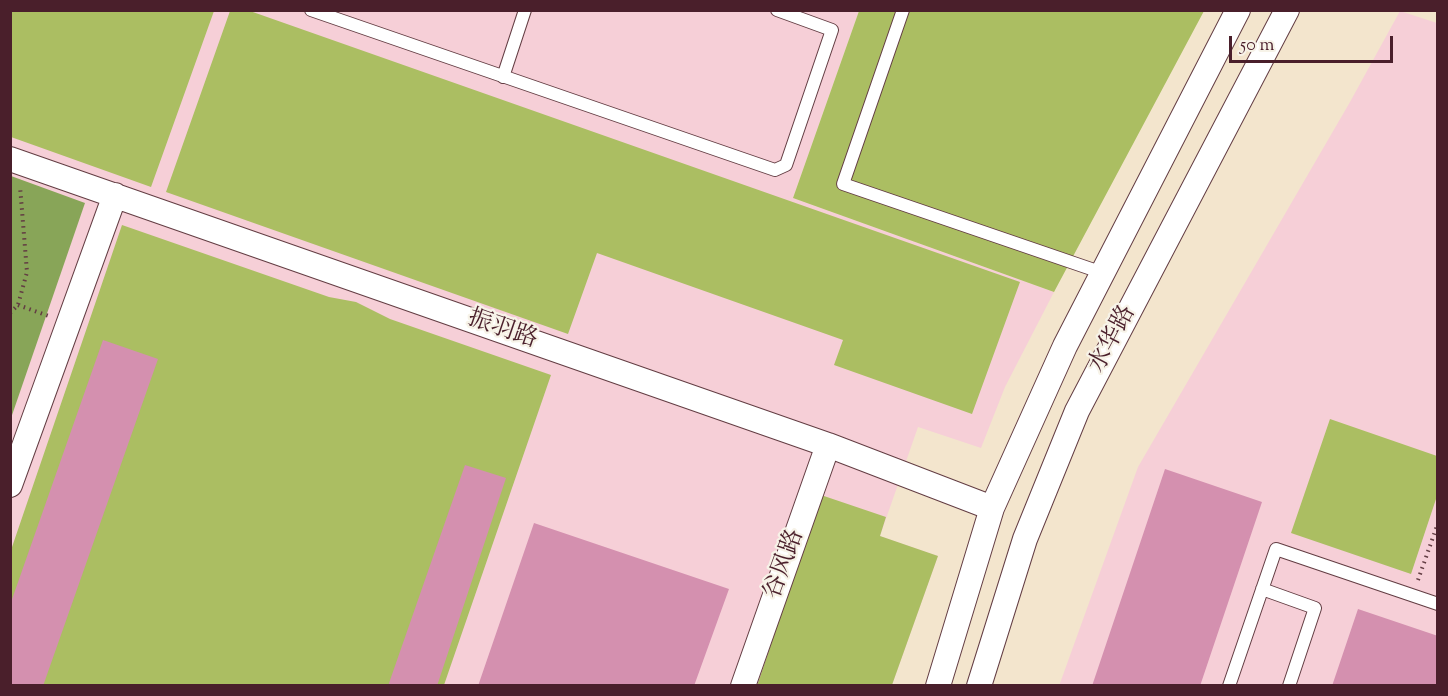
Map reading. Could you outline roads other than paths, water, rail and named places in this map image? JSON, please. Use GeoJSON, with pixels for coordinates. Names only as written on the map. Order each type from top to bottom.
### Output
{"type":"FeatureCollection","features":[{"type":"Feature","properties":{"kind":"street","name":"水华路"},"geometry":{"type":"LineString","coordinates":[[938,686],[992,508],[1065,346],[1238,10]]}},
{"type":"Feature","properties":{"kind":"street","name":"水华路"},"geometry":{"type":"LineString","coordinates":[[979,686],[1024,539],[1077,411],[1287,10]]}},
{"type":"Feature","properties":{"kind":"street","name":"振羽路"},"geometry":{"type":"LineString","coordinates":[[14,160],[828,446],[992,508]]}},
{"type":"Feature","properties":{"kind":"street"},"geometry":{"type":"LineString","coordinates":[[10,485],[115,195]]}},
{"type":"Feature","properties":{"kind":"street","name":"谷风路"},"geometry":{"type":"LineString","coordinates":[[743,686],[828,446]]}},
{"type":"Feature","properties":{"kind":"lane"},"geometry":{"type":"LineString","coordinates":[[311,10],[774,170],[786,165],[832,30],[777,10]]}},
{"type":"Feature","properties":{"kind":"lane"},"geometry":{"type":"LineString","coordinates":[[503,76],[525,10]]}},
{"type":"Feature","properties":{"kind":"lane"},"geometry":{"type":"LineString","coordinates":[[903,10],[843,184],[1103,273]]}},
{"type":"Feature","properties":{"kind":"lane"},"geometry":{"type":"LineString","coordinates":[[1229,686],[1276,549],[1437,604]]}},
{"type":"Feature","properties":{"kind":"lane"},"geometry":{"type":"LineString","coordinates":[[1262,589],[1315,608],[1289,686]]}}]}
